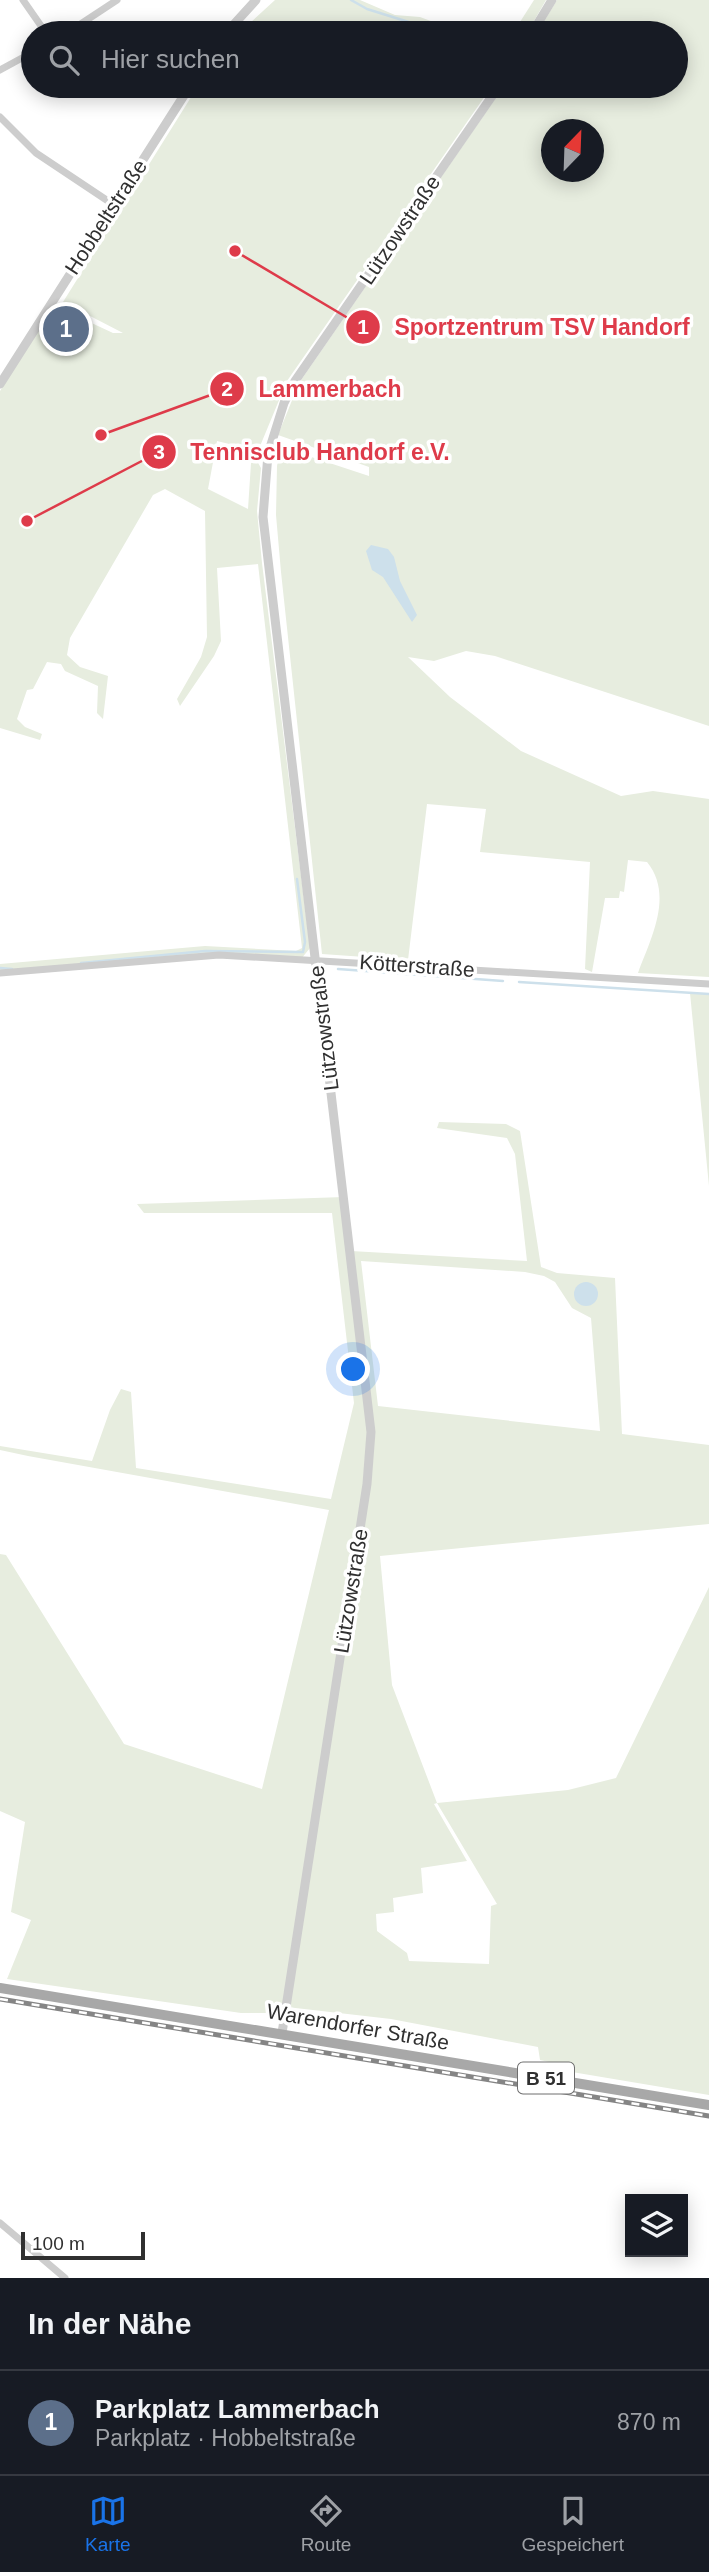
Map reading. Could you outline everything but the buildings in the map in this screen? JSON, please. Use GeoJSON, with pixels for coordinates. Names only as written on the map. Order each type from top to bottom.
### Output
{"type":"FeatureCollection","features":[{"type":"Feature","properties":{"kind":"main road","name":"Warendorfer Straße"},"geometry":{"type":"LineString","coordinates":[[0,1988],[709,2105]]}},
{"type":"Feature","properties":{"kind":"street"},"geometry":{"type":"LineString","coordinates":[[23,0],[38,21]]}},
{"type":"Feature","properties":{"kind":"street"},"geometry":{"type":"LineString","coordinates":[[85,21],[117,0]]}},
{"type":"Feature","properties":{"kind":"street"},"geometry":{"type":"LineString","coordinates":[[237,21],[256,0]]}},
{"type":"Feature","properties":{"kind":"street"},"geometry":{"type":"LineString","coordinates":[[539,21],[552,0]]}},
{"type":"Feature","properties":{"kind":"street"},"geometry":{"type":"LineString","coordinates":[[0,70],[21,59]]}},
{"type":"Feature","properties":{"kind":"street","name":"Hobbeltstraße"},"geometry":{"type":"LineString","coordinates":[[0,384],[182,98]]}},
{"type":"Feature","properties":{"kind":"street","name":"Lützowstraße"},"geometry":{"type":"LineString","coordinates":[[282,2033],[365,1497],[371,1432],[263,517],[268,454],[284,403],[295,382],[491,98]]}},
{"type":"Feature","properties":{"kind":"street"},"geometry":{"type":"LineString","coordinates":[[0,117],[36,153],[114,205]]}},
{"type":"Feature","properties":{"kind":"street","name":"Kötterstraße"},"geometry":{"type":"LineString","coordinates":[[0,973],[219,955],[709,984]]}},
{"type":"Feature","properties":{"kind":"street"},"geometry":{"type":"LineString","coordinates":[[0,2223],[65,2278]]}},
{"type":"Feature","properties":{"kind":"shaded area"},"geometry":{"type":"Polygon","coordinates":[[[275,0],[360,0],[395,15],[420,17],[431,21],[252,21],[275,0]]]}},
{"type":"Feature","properties":{"kind":"shaded area"},"geometry":{"type":"Polygon","coordinates":[[[534,0],[546,0],[534,21],[521,21],[534,0]]]}},
{"type":"Feature","properties":{"kind":"shaded area"},"geometry":{"type":"Polygon","coordinates":[[[557,0],[709,0],[709,726],[495,656],[466,651],[434,661],[408,657],[450,697],[521,751],[621,796],[653,791],[709,799],[709,977],[638,973],[658,917],[659,888],[647,862],[628,860],[624,892],[620,891],[619,898],[605,898],[592,972],[585,969],[590,862],[480,852],[486,809],[427,804],[408,960],[322,954],[281,572],[276,515],[277,466],[281,447],[369,476],[369,467],[278,435],[299,383],[496,98],[688,98],[688,21],[544,21],[557,0]]]}},
{"type":"Feature","properties":{"kind":"shaded area"},"geometry":{"type":"Polygon","coordinates":[[[190,98],[484,98],[287,381],[258,451],[217,441],[208,489],[248,509],[251,463],[257,461],[261,468],[257,511],[262,563],[310,948],[301,959],[219,955],[0,973],[0,964],[205,946],[296,951],[302,948],[258,564],[217,568],[221,641],[180,706],[177,699],[201,657],[207,637],[205,511],[165,489],[153,495],[70,638],[67,655],[80,667],[108,676],[103,719],[97,713],[98,686],[65,671],[61,664],[47,662],[33,689],[27,690],[17,719],[25,727],[42,734],[40,740],[0,728],[0,391],[55,304],[67,311],[49,339],[64,348],[83,319],[113,333],[123,333],[63,302],[190,98]]]}},
{"type":"Feature","properties":{"kind":"shaded area"},"geometry":{"type":"Polygon","coordinates":[[[690,993],[709,994],[709,1186],[690,993]]]}},
{"type":"Feature","properties":{"kind":"shaded area"},"geometry":{"type":"Polygon","coordinates":[[[439,1122],[506,1124],[520,1131],[541,1267],[557,1273],[615,1278],[622,1434],[709,1445],[709,1524],[380,1556],[392,1685],[437,1803],[568,1790],[616,1778],[709,1587],[709,2095],[554,2069],[549,2062],[540,2060],[538,2047],[391,2019],[278,2006],[274,2013],[241,2013],[7,1979],[31,1920],[11,1912],[25,1822],[0,1811],[0,1554],[6,1555],[124,1744],[262,1789],[329,1510],[28,1456],[0,1450],[0,1446],[92,1461],[110,1410],[121,1389],[131,1392],[136,1468],[331,1499],[354,1403],[332,1213],[144,1213],[137,1204],[344,1197],[351,1251],[527,1261],[515,1154],[507,1138],[437,1128],[439,1122]],[[361,1261],[378,1406],[600,1431],[591,1318],[572,1308],[555,1282],[544,1276],[525,1272],[361,1261]],[[437,1803],[434,1804],[467,1861],[421,1868],[423,1893],[393,1898],[394,1912],[376,1914],[377,1931],[407,1953],[409,1961],[489,1964],[491,1906],[497,1904],[437,1803]]]}},
{"type":"Feature","properties":{"kind":"water"},"geometry":{"type":"Polygon","coordinates":[[[371,545],[388,549],[394,557],[400,581],[417,615],[412,622],[383,577],[372,570],[366,551],[371,545]]]}},
{"type":"Feature","properties":{"kind":"water"},"geometry":{"type":"Polygon","coordinates":[[[586,1282],[594,1286],[598,1294],[594,1302],[586,1306],[578,1302],[574,1294],[578,1286],[586,1282]]]}},
{"type":"Feature","properties":{"kind":"waterway"},"geometry":{"type":"LineString","coordinates":[[351,0],[367,9],[406,21]]}},
{"type":"Feature","properties":{"kind":"waterway"},"geometry":{"type":"LineString","coordinates":[[81,963],[205,951],[303,952],[305,942],[297,879]]}},
{"type":"Feature","properties":{"kind":"waterway"},"geometry":{"type":"LineString","coordinates":[[0,968],[12,969]]}},
{"type":"Feature","properties":{"kind":"waterway"},"geometry":{"type":"LineString","coordinates":[[338,969],[503,981]]}},
{"type":"Feature","properties":{"kind":"waterway"},"geometry":{"type":"LineString","coordinates":[[519,982],[709,994]]}},
{"type":"Feature","properties":{"kind":"railway"},"geometry":{"type":"LineString","coordinates":[[0,1999],[709,2116]]}},
{"type":"Feature","properties":{"kind":"place","name":"Sportzentrum TSV Handorf"},"geometry":{"type":"Point","coordinates":[235,251]}},
{"type":"Feature","properties":{"kind":"place","name":"Parkplatz Lammerbach"},"geometry":{"type":"Point","coordinates":[66,329]}},
{"type":"Feature","properties":{"kind":"place","name":"Lammerbach"},"geometry":{"type":"Point","coordinates":[101,435]}},
{"type":"Feature","properties":{"kind":"place","name":"Tennisclub Handorf e.V."},"geometry":{"type":"Point","coordinates":[27,521]}}]}
